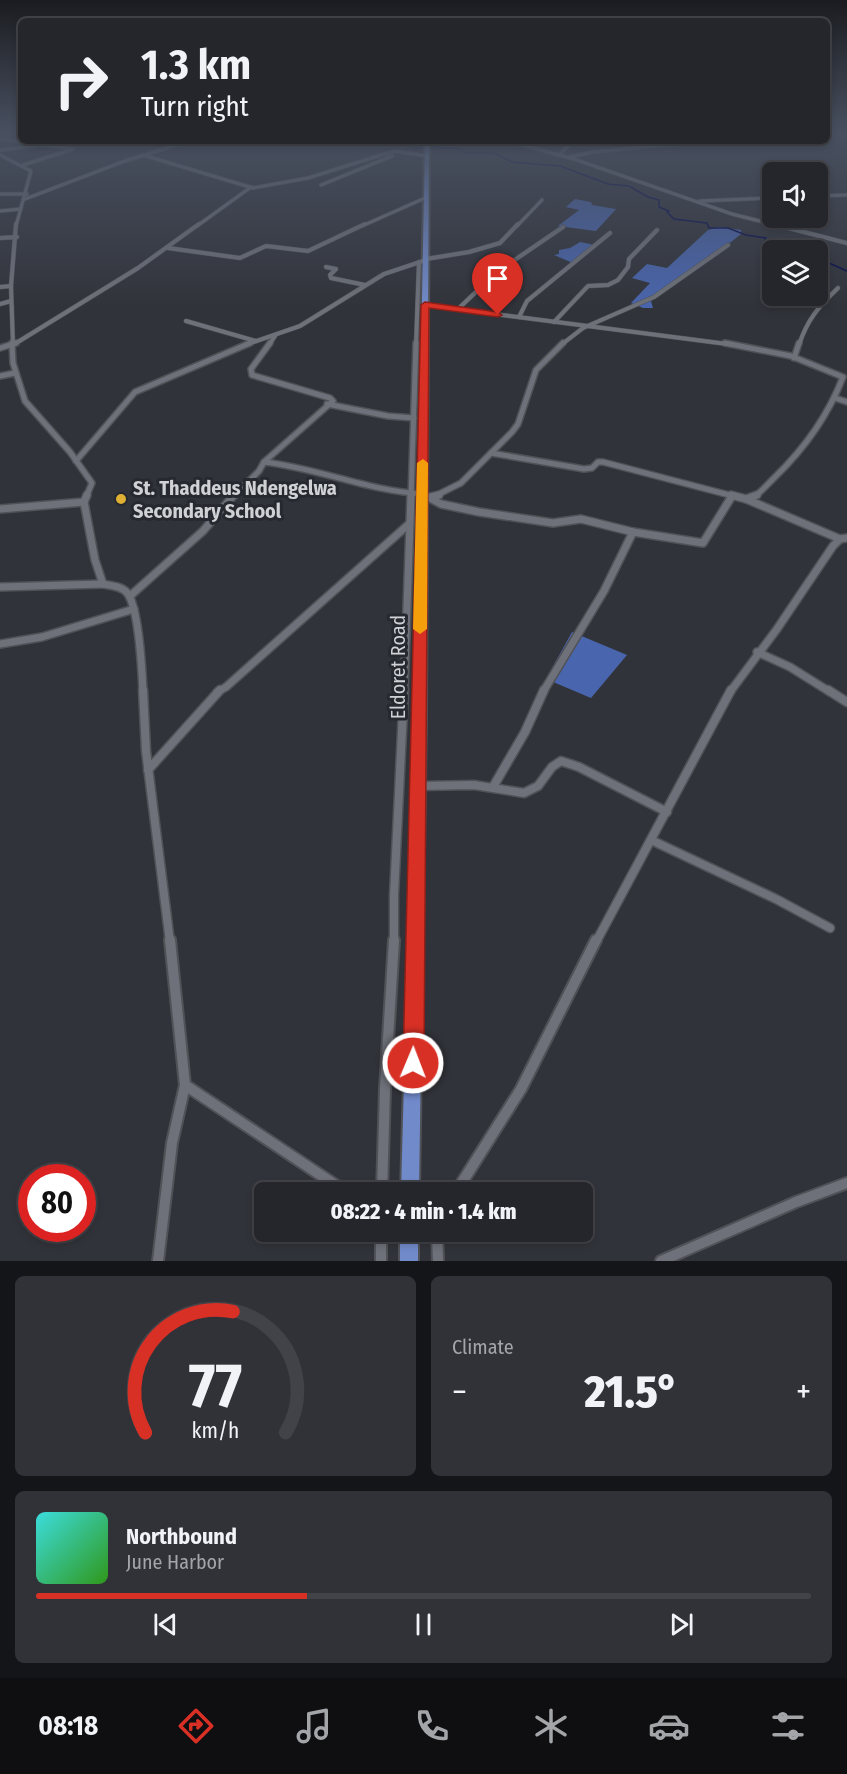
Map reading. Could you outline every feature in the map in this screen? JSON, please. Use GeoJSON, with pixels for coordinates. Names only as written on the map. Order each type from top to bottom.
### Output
{"type":"FeatureCollection","features":[{"type":"Feature","properties":{"kind":"highway","name":"Eldoret Road"},"geometry":{"type":"LineString","coordinates":[[410,1182],[425,305],[423,260],[427,231],[425,191]]}},
{"type":"Feature","properties":{"kind":"highway"},"geometry":{"type":"LineString","coordinates":[[409,1242],[409,1261]]}},
{"type":"Feature","properties":{"kind":"street"},"geometry":{"type":"LineString","coordinates":[[27,191],[17,217],[11,286],[11,346],[15,373],[25,401],[92,483],[84,502],[95,560],[103,584]]}},
{"type":"Feature","properties":{"kind":"street"},"geometry":{"type":"LineString","coordinates":[[0,194],[26,196],[41,191]]}},
{"type":"Feature","properties":{"kind":"street"},"geometry":{"type":"LineString","coordinates":[[0,348],[11,346],[168,248],[245,191]]}},
{"type":"Feature","properties":{"kind":"street"},"geometry":{"type":"LineString","coordinates":[[664,191],[759,222],[847,243]]}},
{"type":"Feature","properties":{"kind":"street"},"geometry":{"type":"LineString","coordinates":[[828,196],[847,195]]}},
{"type":"Feature","properties":{"kind":"street"},"geometry":{"type":"LineString","coordinates":[[168,248],[240,258],[266,246],[308,251],[425,198]]}},
{"type":"Feature","properties":{"kind":"street"},"geometry":{"type":"LineString","coordinates":[[694,201],[762,198]]}},
{"type":"Feature","properties":{"kind":"street"},"geometry":{"type":"LineString","coordinates":[[76,461],[135,392],[256,341],[307,323],[394,269],[423,260],[469,252],[500,243],[542,200]]}},
{"type":"Feature","properties":{"kind":"street"},"geometry":{"type":"LineString","coordinates":[[0,211],[21,209]]}},
{"type":"Feature","properties":{"kind":"street"},"geometry":{"type":"LineString","coordinates":[[458,309],[497,272],[563,227]]}},
{"type":"Feature","properties":{"kind":"street"},"geometry":{"type":"LineString","coordinates":[[554,322],[586,287],[608,285],[618,280],[628,267],[629,259],[657,230]]}},
{"type":"Feature","properties":{"kind":"street"},"geometry":{"type":"LineString","coordinates":[[519,317],[527,301],[568,270],[610,233]]}},
{"type":"Feature","properties":{"kind":"street"},"geometry":{"type":"LineString","coordinates":[[0,238],[17,237]]}},
{"type":"Feature","properties":{"kind":"street"},"geometry":{"type":"LineString","coordinates":[[421,496],[466,482],[518,424],[531,381],[539,364],[570,337],[586,327],[654,297],[728,245]]}},
{"type":"Feature","properties":{"kind":"street"},"geometry":{"type":"LineString","coordinates":[[382,1182],[385,1089],[394,966],[394,895],[410,524],[421,496],[414,418],[423,260]]}},
{"type":"Feature","properties":{"kind":"street"},"geometry":{"type":"LineString","coordinates":[[326,267],[336,269],[330,275],[331,278],[365,285]]}},
{"type":"Feature","properties":{"kind":"street"},"geometry":{"type":"LineString","coordinates":[[0,287],[11,286]]}},
{"type":"Feature","properties":{"kind":"street"},"geometry":{"type":"LineString","coordinates":[[794,358],[805,326],[816,309],[838,288]]}},
{"type":"Feature","properties":{"kind":"street"},"geometry":{"type":"LineString","coordinates":[[0,304],[11,301]]}},
{"type":"Feature","properties":{"kind":"street"},"geometry":{"type":"LineString","coordinates":[[425,305],[680,337],[794,358],[843,377]]}},
{"type":"Feature","properties":{"kind":"street"},"geometry":{"type":"LineString","coordinates":[[186,321],[256,341]]}},
{"type":"Feature","properties":{"kind":"street"},"geometry":{"type":"LineString","coordinates":[[130,596],[203,531],[225,504],[259,471],[264,462],[296,436],[327,404],[332,403],[333,399],[252,375],[251,369],[275,336]]}},
{"type":"Feature","properties":{"kind":"street"},"geometry":{"type":"LineString","coordinates":[[746,499],[759,495],[799,453],[820,426],[847,370]]}},
{"type":"Feature","properties":{"kind":"street"},"geometry":{"type":"LineString","coordinates":[[0,376],[15,373]]}},
{"type":"Feature","properties":{"kind":"street"},"geometry":{"type":"LineString","coordinates":[[835,398],[847,402]]}},
{"type":"Feature","properties":{"kind":"street"},"geometry":{"type":"LineString","coordinates":[[327,404],[367,413],[414,418]]}},
{"type":"Feature","properties":{"kind":"street"},"geometry":{"type":"LineString","coordinates":[[491,453],[584,469],[592,468],[598,462],[608,463],[746,499],[844,538]]}},
{"type":"Feature","properties":{"kind":"street"},"geometry":{"type":"LineString","coordinates":[[264,462],[292,465],[351,483],[421,496],[441,504],[468,510],[553,523],[581,519],[633,532],[699,544],[703,543],[732,496]]}},
{"type":"Feature","properties":{"kind":"street"},"geometry":{"type":"LineString","coordinates":[[0,508],[84,502]]}},
{"type":"Feature","properties":{"kind":"street"},"geometry":{"type":"LineString","coordinates":[[148,770],[212,696],[303,620],[389,540],[410,524]]}},
{"type":"Feature","properties":{"kind":"street"},"geometry":{"type":"LineString","coordinates":[[493,787],[525,732],[542,693],[604,591],[633,532]]}},
{"type":"Feature","properties":{"kind":"street"},"geometry":{"type":"LineString","coordinates":[[462,1182],[521,1089],[597,939],[667,812],[717,713],[832,546],[844,538]]}},
{"type":"Feature","properties":{"kind":"street"},"geometry":{"type":"LineString","coordinates":[[0,587],[103,584],[121,588],[130,596],[134,609],[142,671],[148,770],[185,1085],[172,1143],[158,1261]]}},
{"type":"Feature","properties":{"kind":"street"},"geometry":{"type":"LineString","coordinates":[[0,644],[42,637],[134,609]]}},
{"type":"Feature","properties":{"kind":"street"},"geometry":{"type":"LineString","coordinates":[[757,652],[790,667],[847,702]]}},
{"type":"Feature","properties":{"kind":"street"},"geometry":{"type":"LineString","coordinates":[[418,786],[458,785],[493,787],[518,793],[530,792],[540,784],[555,763],[561,760],[667,812]]}},
{"type":"Feature","properties":{"kind":"street"},"geometry":{"type":"LineString","coordinates":[[651,840],[776,899],[830,928]]}},
{"type":"Feature","properties":{"kind":"street"},"geometry":{"type":"LineString","coordinates":[[185,1085],[331,1182]]}},
{"type":"Feature","properties":{"kind":"street"},"geometry":{"type":"LineString","coordinates":[[661,1261],[796,1202],[847,1183]]}},
{"type":"Feature","properties":{"kind":"street"},"geometry":{"type":"LineString","coordinates":[[381,1242],[381,1261]]}},
{"type":"Feature","properties":{"kind":"street"},"geometry":{"type":"LineString","coordinates":[[437,1242],[438,1261]]}},
{"type":"Feature","properties":{"kind":"shaded area"},"geometry":{"type":"Polygon","coordinates":[[[575,199],[591,202],[592,205],[616,209],[596,231],[558,226],[579,210],[566,207],[575,199]]]}},
{"type":"Feature","properties":{"kind":"shaded area"},"geometry":{"type":"Polygon","coordinates":[[[719,227],[741,230],[741,234],[700,267],[651,301],[653,308],[643,308],[631,303],[650,283],[632,278],[647,264],[667,268],[708,230],[719,227]]]}},
{"type":"Feature","properties":{"kind":"shaded area"},"geometry":{"type":"Polygon","coordinates":[[[580,242],[595,245],[573,263],[554,255],[559,254],[559,250],[570,248],[580,242]]]}},
{"type":"Feature","properties":{"kind":"shaded area"},"geometry":{"type":"Polygon","coordinates":[[[572,632],[627,655],[591,698],[546,679],[572,632]]]}},
{"type":"Feature","properties":{"kind":"waterway"},"geometry":{"type":"LineString","coordinates":[[637,191],[659,200],[659,207],[669,211],[667,212],[674,219],[707,223],[709,228],[728,228],[746,235],[766,238],[765,240]]}},
{"type":"Feature","properties":{"kind":"waterway"},"geometry":{"type":"LineString","coordinates":[[828,262],[847,271]]}},
{"type":"Feature","properties":{"kind":"slow traffic"},"geometry":{"type":"LineString","coordinates":[[420,629],[423,463]]}},
{"type":"Feature","properties":{"kind":"place","name":"St. Thaddeus Ndengelwa Secondary School"},"geometry":{"type":"Point","coordinates":[121,499]}},
{"type":"Feature","properties":{"kind":"route"},"geometry":{"type":"LineString","coordinates":[[413,1063],[425,305],[498,315]]}}]}
